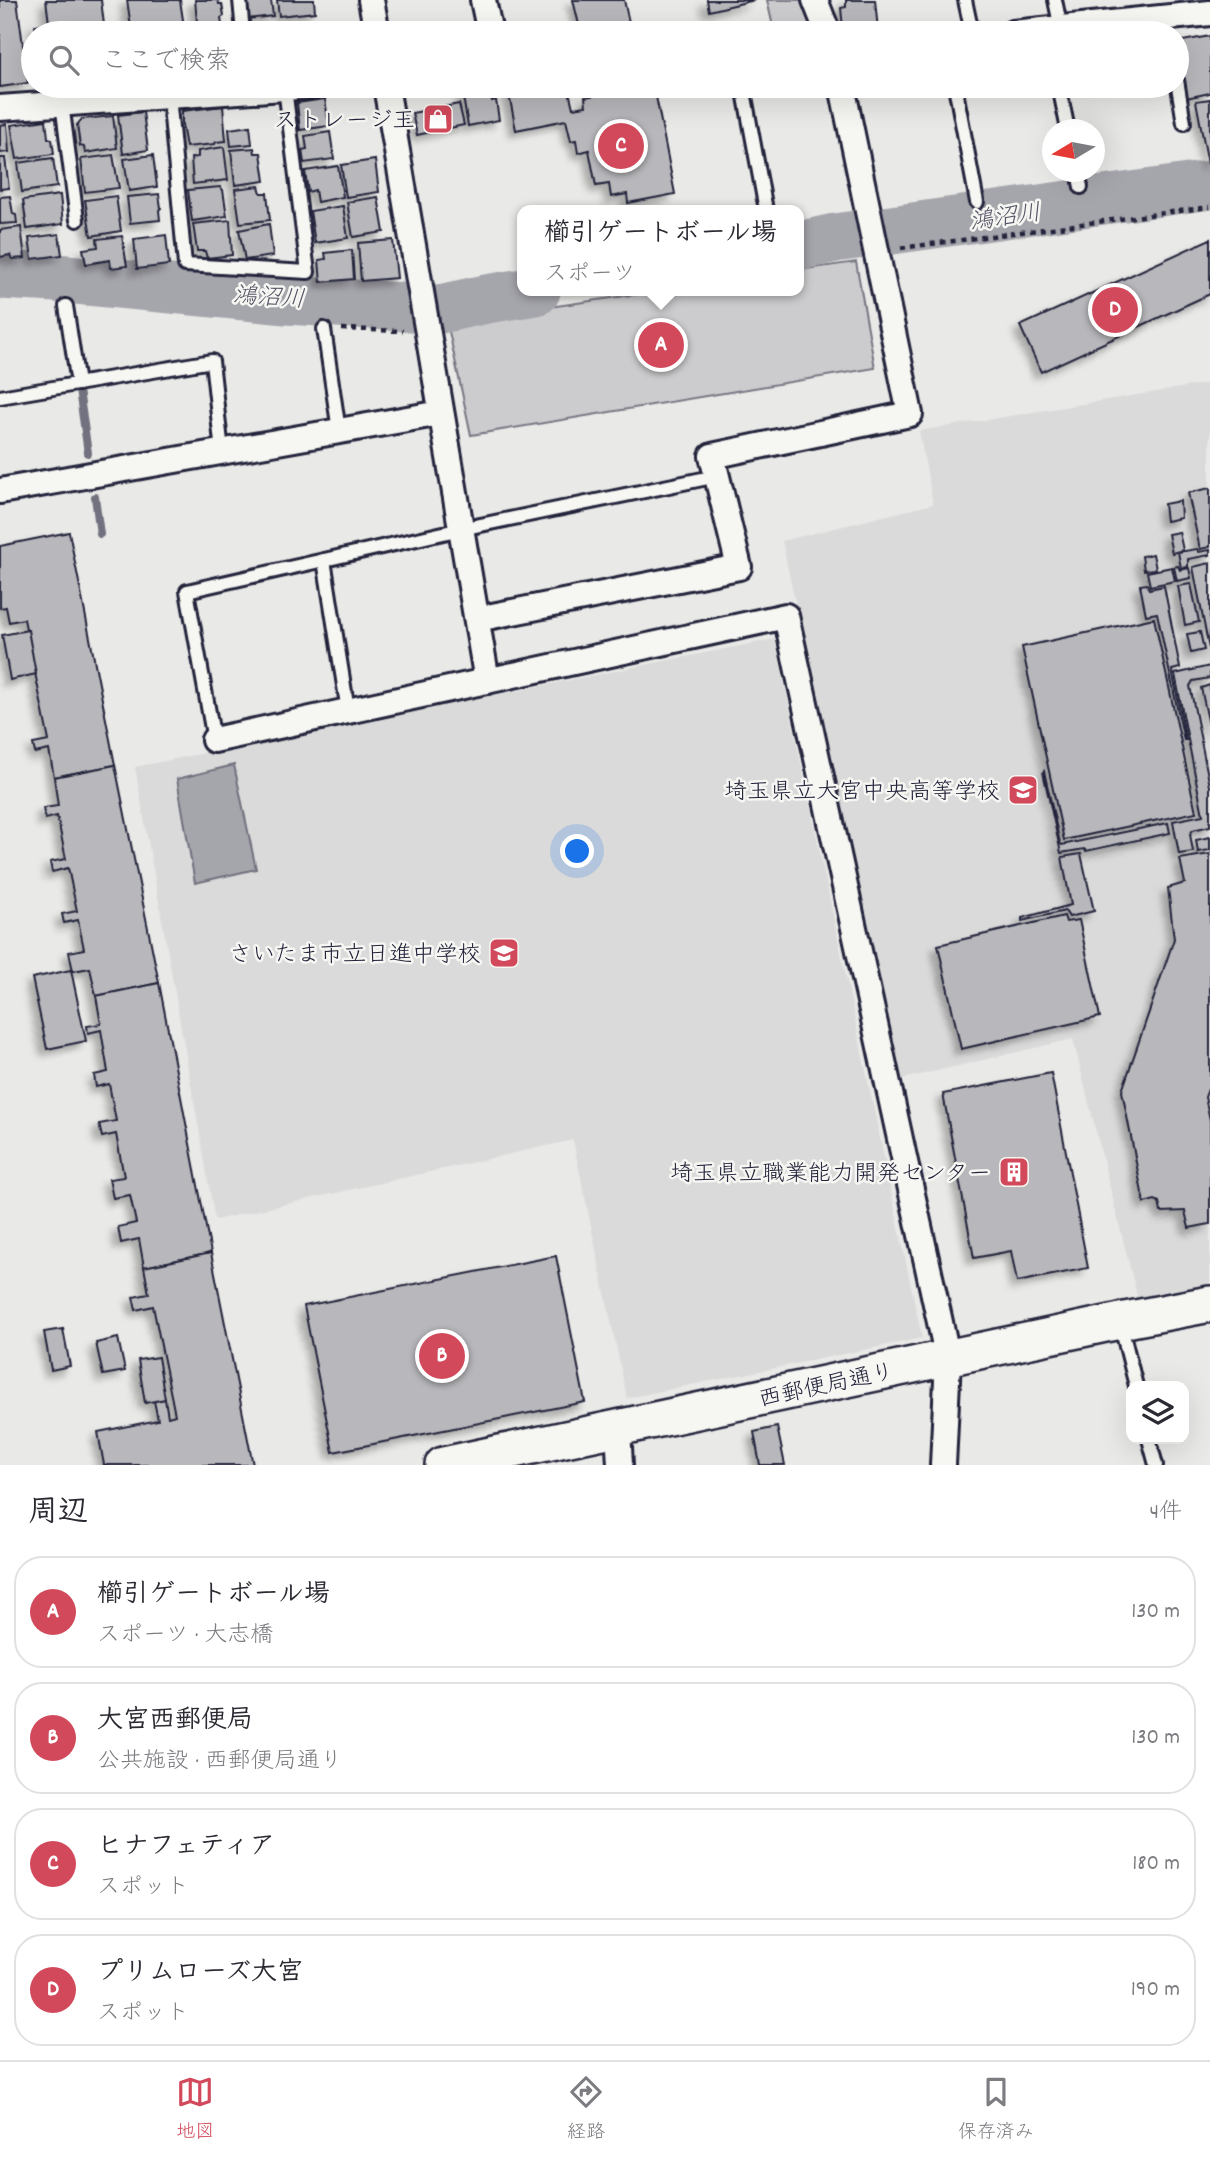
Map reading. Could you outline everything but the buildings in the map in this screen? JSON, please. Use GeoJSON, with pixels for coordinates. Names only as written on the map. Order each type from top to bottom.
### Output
{"type":"FeatureCollection","features":[{"type":"Feature","properties":{"kind":"street"},"geometry":{"type":"LineString","coordinates":[[371,0],[375,21]]}},
{"type":"Feature","properties":{"kind":"street"},"geometry":{"type":"LineString","coordinates":[[483,0],[487,21]]}},
{"type":"Feature","properties":{"kind":"street"},"geometry":{"type":"LineString","coordinates":[[815,0],[823,21]]}},
{"type":"Feature","properties":{"kind":"street"},"geometry":{"type":"LineString","coordinates":[[1184,21],[1210,13]]}},
{"type":"Feature","properties":{"kind":"street"},"geometry":{"type":"LineString","coordinates":[[0,108],[138,98]]}},
{"type":"Feature","properties":{"kind":"street"},"geometry":{"type":"LineString","coordinates":[[388,98],[487,681]]}},
{"type":"Feature","properties":{"kind":"street"},"geometry":{"type":"LineString","coordinates":[[477,619],[739,567],[712,456],[910,414],[844,98]]}},
{"type":"Feature","properties":{"kind":"street"},"geometry":{"type":"LineString","coordinates":[[0,491],[441,413]]}},
{"type":"Feature","properties":{"kind":"street"},"geometry":{"type":"LineString","coordinates":[[214,740],[786,616],[948,1359],[943,1465]]}},
{"type":"Feature","properties":{"kind":"street","name":"西郵便局通り"},"geometry":{"type":"LineString","coordinates":[[443,1465],[1210,1304]]}},
{"type":"Feature","properties":{"kind":"street"},"geometry":{"type":"LineString","coordinates":[[618,1429],[620,1465]]}},
{"type":"Feature","properties":{"kind":"lane"},"geometry":{"type":"LineString","coordinates":[[240,0],[242,21]]}},
{"type":"Feature","properties":{"kind":"lane"},"geometry":{"type":"LineString","coordinates":[[965,0],[969,21]]}},
{"type":"Feature","properties":{"kind":"lane"},"geometry":{"type":"LineString","coordinates":[[1052,21],[1055,0]]}},
{"type":"Feature","properties":{"kind":"lane"},"geometry":{"type":"LineString","coordinates":[[169,98],[185,265],[308,272],[286,98]]}},
{"type":"Feature","properties":{"kind":"lane"},"geometry":{"type":"LineString","coordinates":[[745,98],[765,205]]}},
{"type":"Feature","properties":{"kind":"lane"},"geometry":{"type":"LineString","coordinates":[[957,98],[977,202]]}},
{"type":"Feature","properties":{"kind":"lane"},"geometry":{"type":"LineString","coordinates":[[1061,98],[1066,119]]}},
{"type":"Feature","properties":{"kind":"lane"},"geometry":{"type":"LineString","coordinates":[[1180,98],[1184,123]]}},
{"type":"Feature","properties":{"kind":"lane"},"geometry":{"type":"LineString","coordinates":[[62,103],[77,220]]}},
{"type":"Feature","properties":{"kind":"lane"},"geometry":{"type":"LineString","coordinates":[[1080,182],[1081,187]]}},
{"type":"Feature","properties":{"kind":"lane"},"geometry":{"type":"LineString","coordinates":[[66,306],[78,384]]}},
{"type":"Feature","properties":{"kind":"lane"},"geometry":{"type":"LineString","coordinates":[[324,328],[339,431]]}},
{"type":"Feature","properties":{"kind":"lane"},"geometry":{"type":"LineString","coordinates":[[0,397],[212,361],[222,452]]}},
{"type":"Feature","properties":{"kind":"lane"},"geometry":{"type":"LineString","coordinates":[[214,740],[187,591],[461,529],[717,476]]}},
{"type":"Feature","properties":{"kind":"lane"},"geometry":{"type":"LineString","coordinates":[[324,560],[348,711]]}},
{"type":"Feature","properties":{"kind":"lane"},"geometry":{"type":"LineString","coordinates":[[1120,1321],[1135,1381]]}},
{"type":"Feature","properties":{"kind":"lane"},"geometry":{"type":"LineString","coordinates":[[1150,1444],[1156,1465]]}},
{"type":"Feature","properties":{"kind":"path"},"geometry":{"type":"LineString","coordinates":[[876,251],[1210,206]]}},
{"type":"Feature","properties":{"kind":"path"},"geometry":{"type":"LineString","coordinates":[[324,328],[427,328]]}},
{"type":"Feature","properties":{"kind":"shaded area"},"geometry":{"type":"Polygon","coordinates":[[[767,0],[812,0],[821,21],[772,21],[767,0]]]}},
{"type":"Feature","properties":{"kind":"shaded area"},"geometry":{"type":"Polygon","coordinates":[[[856,262],[875,368],[471,435],[447,322],[625,296],[804,296],[804,269],[856,262]]]}},
{"type":"Feature","properties":{"kind":"shaded area","name":"埼玉県立大宮中央高等学校"},"geometry":{"type":"Polygon","coordinates":[[[1210,383],[1210,1285],[1138,1300],[1073,1039],[898,1080],[782,541],[933,504],[919,431],[1210,383]]]}},
{"type":"Feature","properties":{"kind":"shaded area","name":"さいたま市立日進中学校"},"geometry":{"type":"Polygon","coordinates":[[[775,639],[922,1338],[627,1398],[573,1140],[215,1220],[135,767],[775,639]]]}},
{"type":"Feature","properties":{"kind":"shaded area"},"geometry":{"type":"Polygon","coordinates":[[[234,765],[256,869],[195,883],[177,779],[234,765]]]}},
{"type":"Feature","properties":{"kind":"waterway","name":"鴻沼川"},"geometry":{"type":"LineString","coordinates":[[804,245],[835,238],[1210,185]]}},
{"type":"Feature","properties":{"kind":"waterway","name":"鴻沼川"},"geometry":{"type":"LineString","coordinates":[[0,275],[286,300],[440,309],[517,294]]}},
{"type":"Feature","properties":{"kind":"waterway"},"geometry":{"type":"LineString","coordinates":[[79,390],[88,453]]}},
{"type":"Feature","properties":{"kind":"waterway"},"geometry":{"type":"LineString","coordinates":[[95,497],[100,534]]}},
{"type":"Feature","properties":{"kind":"place","name":"ストレージ王"},"geometry":{"type":"Point","coordinates":[438,119]}},
{"type":"Feature","properties":{"kind":"place","name":"ヒナフェティア"},"geometry":{"type":"Point","coordinates":[621,146]}},
{"type":"Feature","properties":{"kind":"place","name":"プリムローズ大宮"},"geometry":{"type":"Point","coordinates":[1115,310]}},
{"type":"Feature","properties":{"kind":"place","name":"櫛引ゲートボール場"},"geometry":{"type":"Point","coordinates":[661,345]}},
{"type":"Feature","properties":{"kind":"place","name":"埼玉県立大宮中央高等学校"},"geometry":{"type":"Point","coordinates":[1023,790]}},
{"type":"Feature","properties":{"kind":"place","name":"さいたま市立日進中学校"},"geometry":{"type":"Point","coordinates":[504,953]}},
{"type":"Feature","properties":{"kind":"place","name":"埼玉県立職業能力開発センター"},"geometry":{"type":"Point","coordinates":[1014,1172]}},
{"type":"Feature","properties":{"kind":"place","name":"大宮西郵便局"},"geometry":{"type":"Point","coordinates":[442,1356]}}]}
